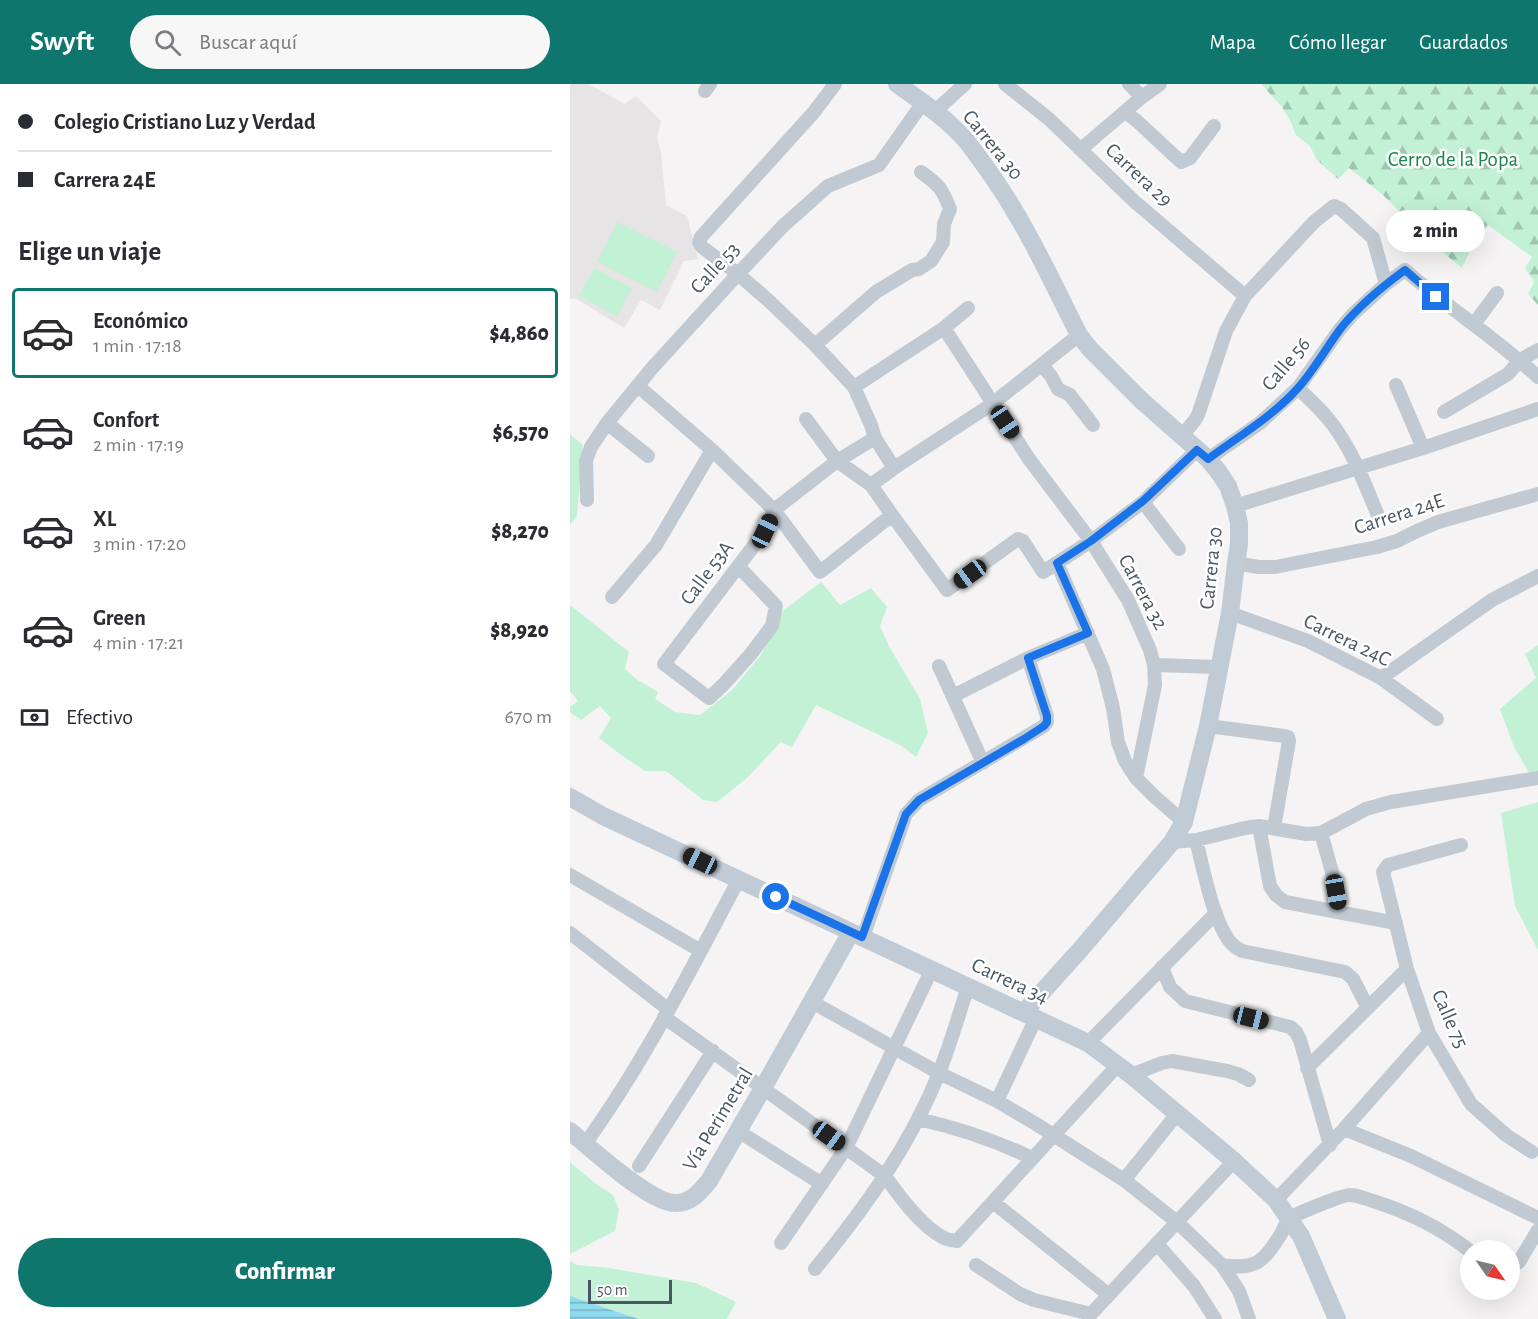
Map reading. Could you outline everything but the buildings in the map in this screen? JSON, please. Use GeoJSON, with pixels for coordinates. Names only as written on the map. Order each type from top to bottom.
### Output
{"type":"FeatureCollection","features":[{"type":"Feature","properties":{"kind":"street"},"geometry":{"type":"LineString","coordinates":[[835,84],[814,112],[701,237],[699,242],[702,247],[738,273],[816,345],[854,387],[875,438],[894,468]]}},
{"type":"Feature","properties":{"kind":"street","name":"Carrera 30"},"geometry":{"type":"LineString","coordinates":[[897,84],[959,133],[1001,187],[1026,230],[1079,335],[1135,394],[1218,471],[1228,486],[1239,523],[1239,544],[1230,613],[1208,726],[1184,822],[1172,842],[1080,950],[1030,1015]]}},
{"type":"Feature","properties":{"kind":"street","name":"Calle 53"},"geometry":{"type":"LineString","coordinates":[[587,500],[586,460],[591,447],[607,423],[738,273],[783,226],[828,186],[879,165],[916,111],[929,107],[965,84]]}},
{"type":"Feature","properties":{"kind":"street","name":"Carrera 29"},"geometry":{"type":"LineString","coordinates":[[1005,84],[1049,119],[1134,201],[1245,296]]}},
{"type":"Feature","properties":{"kind":"street"},"geometry":{"type":"LineString","coordinates":[[1129,84],[1142,97]]}},
{"type":"Feature","properties":{"kind":"street"},"geometry":{"type":"LineString","coordinates":[[1081,149],[1160,84]]}},
{"type":"Feature","properties":{"kind":"street"},"geometry":{"type":"LineString","coordinates":[[1125,112],[1181,162],[1190,158],[1214,126]]}},
{"type":"Feature","properties":{"kind":"street"},"geometry":{"type":"LineString","coordinates":[[816,345],[876,292],[912,270],[919,269],[931,261],[937,252],[943,242],[944,224],[950,209],[938,185],[921,172]]}},
{"type":"Feature","properties":{"kind":"street"},"geometry":{"type":"LineString","coordinates":[[1182,436],[1195,420],[1226,331],[1245,296],[1314,222],[1334,206],[1341,209],[1373,238],[1386,284],[1405,270],[1436,297],[1520,360],[1538,377]]}},
{"type":"Feature","properties":{"kind":"street","name":"Calle 56"},"geometry":{"type":"LineString","coordinates":[[892,515],[947,590],[1018,539],[1023,541],[1043,572],[1091,541],[1203,455],[1260,423],[1298,388],[1340,329],[1386,284]]}},
{"type":"Feature","properties":{"kind":"street"},"geometry":{"type":"LineString","coordinates":[[1474,324],[1497,293]]}},
{"type":"Feature","properties":{"kind":"street"},"geometry":{"type":"LineString","coordinates":[[854,387],[944,328],[968,308]]}},
{"type":"Feature","properties":{"kind":"street","name":"Carrera 32"},"geometry":{"type":"LineString","coordinates":[[944,328],[1029,459],[1091,541],[1128,600],[1150,650],[1154,665],[1155,685],[1136,778]]}},
{"type":"Feature","properties":{"kind":"street"},"geometry":{"type":"LineString","coordinates":[[871,485],[993,404],[1079,335]]}},
{"type":"Feature","properties":{"kind":"street"},"geometry":{"type":"LineString","coordinates":[[1444,412],[1508,374],[1520,360],[1538,350]]}},
{"type":"Feature","properties":{"kind":"street"},"geometry":{"type":"LineString","coordinates":[[1042,364],[1058,389],[1070,395],[1093,425]]}},
{"type":"Feature","properties":{"kind":"street"},"geometry":{"type":"LineString","coordinates":[[1396,385],[1424,448]]}},
{"type":"Feature","properties":{"kind":"street"},"geometry":{"type":"LineString","coordinates":[[639,386],[712,450],[774,510],[820,572],[892,515],[871,485],[837,461],[806,419]]}},
{"type":"Feature","properties":{"kind":"street"},"geometry":{"type":"LineString","coordinates":[[1298,388],[1332,424],[1358,468],[1377,513]]}},
{"type":"Feature","properties":{"kind":"street"},"geometry":{"type":"LineString","coordinates":[[1235,506],[1424,448],[1538,409]]}},
{"type":"Feature","properties":{"kind":"street"},"geometry":{"type":"LineString","coordinates":[[607,423],[648,456]]}},
{"type":"Feature","properties":{"kind":"street","name":"Calle 53A"},"geometry":{"type":"LineString","coordinates":[[738,566],[776,606],[772,626],[750,655],[709,698],[663,664],[738,566],[765,531],[774,510],[837,461],[875,438]]}},
{"type":"Feature","properties":{"kind":"street"},"geometry":{"type":"LineString","coordinates":[[612,597],[656,545],[712,450]]}},
{"type":"Feature","properties":{"kind":"street","name":"Carrera 24E"},"geometry":{"type":"LineString","coordinates":[[1236,563],[1275,567],[1377,547],[1397,541],[1438,522],[1538,494]]}},
{"type":"Feature","properties":{"kind":"street"},"geometry":{"type":"LineString","coordinates":[[1143,501],[1179,549]]}},
{"type":"Feature","properties":{"kind":"street"},"geometry":{"type":"LineString","coordinates":[[1057,563],[1103,669],[1113,708],[1118,741],[1125,761],[1136,778],[1184,822]]}},
{"type":"Feature","properties":{"kind":"street"},"geometry":{"type":"LineString","coordinates":[[1381,678],[1492,600],[1538,576]]}},
{"type":"Feature","properties":{"kind":"street","name":"Carrera 24C"},"geometry":{"type":"LineString","coordinates":[[1230,613],[1308,641],[1381,678],[1437,720]]}},
{"type":"Feature","properties":{"kind":"street"},"geometry":{"type":"LineString","coordinates":[[953,696],[1028,658],[1088,633]]}},
{"type":"Feature","properties":{"kind":"street"},"geometry":{"type":"LineString","coordinates":[[857,934],[906,814],[919,800],[1044,726],[1047,722],[1028,658]]}},
{"type":"Feature","properties":{"kind":"street"},"geometry":{"type":"LineString","coordinates":[[1154,665],[1218,667]]}},
{"type":"Feature","properties":{"kind":"street"},"geometry":{"type":"LineString","coordinates":[[939,666],[983,763]]}},
{"type":"Feature","properties":{"kind":"street"},"geometry":{"type":"LineString","coordinates":[[1208,726],[1288,738],[1274,828]]}},
{"type":"Feature","properties":{"kind":"street"},"geometry":{"type":"LineString","coordinates":[[1172,842],[1196,840],[1259,826],[1306,834],[1322,833],[1366,809],[1391,802],[1538,778]]}},
{"type":"Feature","properties":{"kind":"street","name":"Carrera 34"},"geometry":{"type":"LineString","coordinates":[[570,796],[603,816],[1088,1043],[1125,1070],[1234,1161],[1276,1200],[1301,1236],[1332,1318]]}},
{"type":"Feature","properties":{"kind":"street"},"geometry":{"type":"LineString","coordinates":[[1259,826],[1270,886],[1286,902],[1396,923]]}},
{"type":"Feature","properties":{"kind":"street"},"geometry":{"type":"LineString","coordinates":[[1322,833],[1339,911]]}},
{"type":"Feature","properties":{"kind":"street"},"geometry":{"type":"LineString","coordinates":[[1196,840],[1216,913],[1226,936],[1233,945],[1242,951],[1344,972],[1353,979],[1368,1008]]}},
{"type":"Feature","properties":{"kind":"street","name":"Calle 75"},"geometry":{"type":"LineString","coordinates":[[1461,845],[1388,865],[1383,872],[1407,969],[1429,1033],[1470,1104],[1506,1135],[1532,1152]]}},
{"type":"Feature","properties":{"kind":"street"},"geometry":{"type":"LineString","coordinates":[[570,875],[701,951]]}},
{"type":"Feature","properties":{"kind":"street"},"geometry":{"type":"LineString","coordinates":[[585,1144],[620,1094],[667,1013],[739,879]]}},
{"type":"Feature","properties":{"kind":"street"},"geometry":{"type":"LineString","coordinates":[[1088,1043],[1216,913]]}},
{"type":"Feature","properties":{"kind":"street"},"geometry":{"type":"LineString","coordinates":[[570,933],[713,1051],[885,1176],[898,1196],[917,1216],[944,1238],[957,1241],[1054,1135],[1125,1070],[1172,1061],[1227,1071],[1249,1080]]}},
{"type":"Feature","properties":{"kind":"street","name":"Vía Perimetral"},"geometry":{"type":"LineString","coordinates":[[570,1131],[645,1191],[661,1200],[675,1204],[688,1201],[709,1181],[812,1002],[857,934]]}},
{"type":"Feature","properties":{"kind":"street"},"geometry":{"type":"LineString","coordinates":[[1162,967],[1170,987],[1185,1001],[1290,1027],[1296,1032],[1330,1145]]}},
{"type":"Feature","properties":{"kind":"street"},"geometry":{"type":"LineString","coordinates":[[781,1243],[846,1148],[932,969]]}},
{"type":"Feature","properties":{"kind":"street"},"geometry":{"type":"LineString","coordinates":[[1307,1068],[1407,969]]}},
{"type":"Feature","properties":{"kind":"street"},"geometry":{"type":"LineString","coordinates":[[814,1269],[852,1224],[885,1176],[918,1119],[939,1073],[968,986]]}},
{"type":"Feature","properties":{"kind":"street"},"geometry":{"type":"LineString","coordinates":[[812,1002],[939,1073],[997,1101],[1124,1180],[1177,1222],[1222,1265],[1239,1291],[1249,1319]]}},
{"type":"Feature","properties":{"kind":"street"},"geometry":{"type":"LineString","coordinates":[[997,1101],[1030,1015]]}},
{"type":"Feature","properties":{"kind":"street"},"geometry":{"type":"LineString","coordinates":[[1276,1200],[1330,1145],[1429,1033]]}},
{"type":"Feature","properties":{"kind":"street"},"geometry":{"type":"LineString","coordinates":[[639,1166],[713,1051]]}},
{"type":"Feature","properties":{"kind":"street"},"geometry":{"type":"LineString","coordinates":[[1124,1180],[1177,1114]]}},
{"type":"Feature","properties":{"kind":"street"},"geometry":{"type":"LineString","coordinates":[[918,1119],[977,1134],[1032,1158]]}},
{"type":"Feature","properties":{"kind":"street"},"geometry":{"type":"LineString","coordinates":[[1344,1129],[1411,1156],[1538,1218]]}},
{"type":"Feature","properties":{"kind":"street"},"geometry":{"type":"LineString","coordinates":[[738,1131],[822,1184]]}},
{"type":"Feature","properties":{"kind":"street"},"geometry":{"type":"LineString","coordinates":[[976,1264],[1020,1294],[1034,1300],[1091,1314],[1234,1161]]}},
{"type":"Feature","properties":{"kind":"street"},"geometry":{"type":"LineString","coordinates":[[1222,1265],[1238,1267],[1260,1262],[1268,1254],[1290,1218],[1350,1194],[1398,1209],[1437,1228],[1460,1244]]}},
{"type":"Feature","properties":{"kind":"street"},"geometry":{"type":"LineString","coordinates":[[993,1202],[1109,1295]]}},
{"type":"Feature","properties":{"kind":"street"},"geometry":{"type":"LineString","coordinates":[[1520,1260],[1538,1230]]}},
{"type":"Feature","properties":{"kind":"street"},"geometry":{"type":"LineString","coordinates":[[1157,1244],[1194,1286],[1215,1319]]}},
{"type":"Feature","properties":{"kind":"shaded area"},"geometry":{"type":"Polygon","coordinates":[[[570,84],[588,84],[625,104],[636,96],[661,121],[657,138],[661,153],[666,205],[687,216],[698,259],[684,261],[660,310],[641,300],[624,328],[575,298],[570,299],[570,84]]]}},
{"type":"Feature","properties":{"kind":"green space","name":"Cerro de la Popa"},"geometry":{"type":"Polygon","coordinates":[[[1261,84],[1538,84],[1538,305],[1528,294],[1534,282],[1525,268],[1532,257],[1488,225],[1476,240],[1462,268],[1436,247],[1440,241],[1404,216],[1382,194],[1349,168],[1338,179],[1317,160],[1310,146],[1296,135],[1282,107],[1261,84]]]}},
{"type":"Feature","properties":{"kind":"green space"},"geometry":{"type":"Polygon","coordinates":[[[617,222],[677,252],[657,292],[597,262],[617,222]]]}},
{"type":"Feature","properties":{"kind":"green space"},"geometry":{"type":"Polygon","coordinates":[[[594,268],[632,288],[617,316],[579,296],[594,268]]]}},
{"type":"Feature","properties":{"kind":"green space"},"geometry":{"type":"Polygon","coordinates":[[[570,434],[583,445],[577,516],[570,525],[570,434]]]}},
{"type":"Feature","properties":{"kind":"green space"},"geometry":{"type":"Polygon","coordinates":[[[821,582],[840,605],[871,588],[887,607],[880,626],[890,648],[920,699],[928,733],[916,757],[902,746],[816,705],[792,747],[781,742],[747,778],[717,802],[703,800],[666,771],[645,771],[599,738],[611,718],[600,706],[581,720],[570,712],[570,707],[578,701],[570,691],[570,605],[629,652],[625,669],[636,679],[658,692],[655,699],[675,712],[700,715],[732,690],[761,655],[784,610],[821,582]]]}},
{"type":"Feature","properties":{"kind":"green space"},"geometry":{"type":"Polygon","coordinates":[[[1538,645],[1538,774],[1530,774],[1514,747],[1500,709],[1536,678],[1525,654],[1538,645]]]}},
{"type":"Feature","properties":{"kind":"green space"},"geometry":{"type":"Polygon","coordinates":[[[1538,802],[1538,950],[1515,906],[1501,813],[1538,802]]]}},
{"type":"Feature","properties":{"kind":"green space"},"geometry":{"type":"Polygon","coordinates":[[[570,1162],[613,1195],[619,1210],[615,1231],[570,1254],[570,1162]]]}},
{"type":"Feature","properties":{"kind":"green space"},"geometry":{"type":"Polygon","coordinates":[[[570,1261],[577,1265],[609,1268],[696,1283],[736,1302],[727,1319],[639,1319],[570,1296],[570,1261]]]}},
{"type":"Feature","properties":{"kind":"water"},"geometry":{"type":"Polygon","coordinates":[[[570,1296],[639,1319],[570,1319],[570,1296]]]}},
{"type":"Feature","properties":{"kind":"route"},"geometry":{"type":"LineString","coordinates":[[776,897],[862,937],[906,814],[912,806],[1024,739],[1047,722],[1028,658],[1088,633],[1057,563],[1091,541],[1143,501],[1197,450],[1208,459],[1260,423],[1298,388],[1353,314],[1405,270],[1436,297]]}}]}
